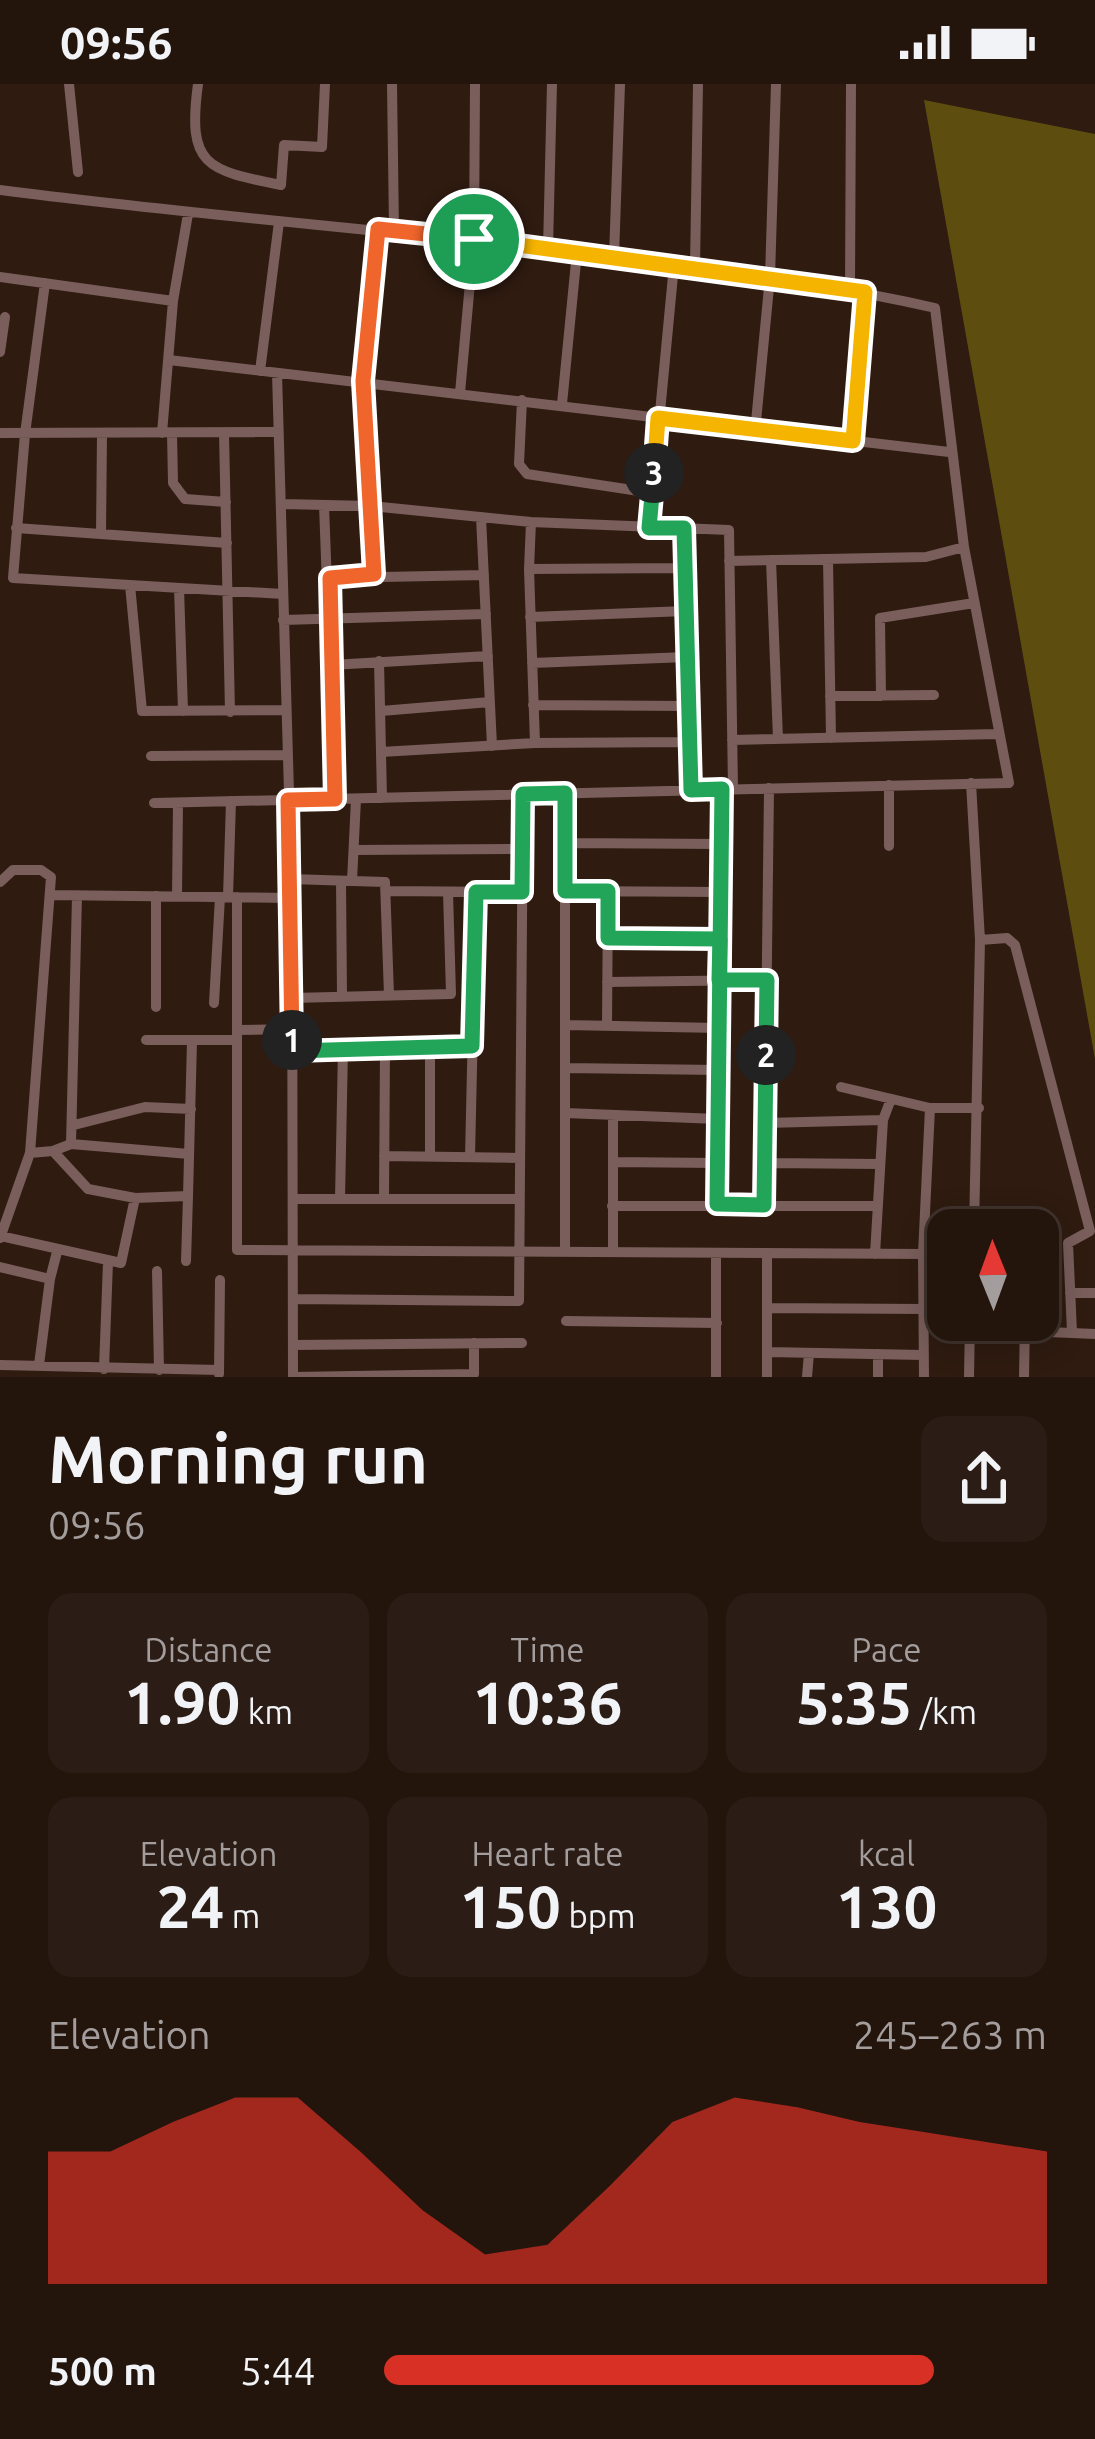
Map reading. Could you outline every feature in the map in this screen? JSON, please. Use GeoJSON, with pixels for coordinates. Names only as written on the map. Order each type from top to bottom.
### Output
{"type":"FeatureCollection","features":[{"type":"Feature","properties":{"kind":"street"},"geometry":{"type":"LineString","coordinates":[[69,84],[78,172]]}},
{"type":"Feature","properties":{"kind":"street"},"geometry":{"type":"LineString","coordinates":[[198,84],[194,139],[212,164],[223,173],[280,185],[284,145],[322,147],[325,84]]}},
{"type":"Feature","properties":{"kind":"street"},"geometry":{"type":"LineString","coordinates":[[392,84],[394,230]]}},
{"type":"Feature","properties":{"kind":"street"},"geometry":{"type":"LineString","coordinates":[[460,393],[474,239],[475,84]]}},
{"type":"Feature","properties":{"kind":"street"},"geometry":{"type":"LineString","coordinates":[[548,248],[552,84]]}},
{"type":"Feature","properties":{"kind":"street"},"geometry":{"type":"LineString","coordinates":[[614,257],[620,84]]}},
{"type":"Feature","properties":{"kind":"street"},"geometry":{"type":"LineString","coordinates":[[694,267],[698,84]]}},
{"type":"Feature","properties":{"kind":"street"},"geometry":{"type":"LineString","coordinates":[[755,432],[770,278],[776,84]]}},
{"type":"Feature","properties":{"kind":"street"},"geometry":{"type":"LineString","coordinates":[[850,84],[850,288]]}},
{"type":"Feature","properties":{"kind":"street"},"geometry":{"type":"LineString","coordinates":[[0,190],[188,214],[548,248],[850,288],[935,308],[949,452],[1009,782],[154,803]]}},
{"type":"Feature","properties":{"kind":"street"},"geometry":{"type":"LineString","coordinates":[[188,214],[173,301],[169,360],[167,433],[173,483],[185,499],[226,502]]}},
{"type":"Feature","properties":{"kind":"street"},"geometry":{"type":"LineString","coordinates":[[260,371],[278,222]]}},
{"type":"Feature","properties":{"kind":"street"},"geometry":{"type":"LineString","coordinates":[[374,574],[363,381],[378,229]]}},
{"type":"Feature","properties":{"kind":"street"},"geometry":{"type":"LineString","coordinates":[[562,404],[578,252]]}},
{"type":"Feature","properties":{"kind":"street"},"geometry":{"type":"LineString","coordinates":[[649,528],[674,265]]}},
{"type":"Feature","properties":{"kind":"street"},"geometry":{"type":"LineString","coordinates":[[0,277],[173,301]]}},
{"type":"Feature","properties":{"kind":"street"},"geometry":{"type":"LineString","coordinates":[[45,283],[13,578],[283,594]]}},
{"type":"Feature","properties":{"kind":"street"},"geometry":{"type":"LineString","coordinates":[[853,441],[865,292]]}},
{"type":"Feature","properties":{"kind":"street"},"geometry":{"type":"LineString","coordinates":[[0,352],[5,317]]}},
{"type":"Feature","properties":{"kind":"street"},"geometry":{"type":"LineString","coordinates":[[169,360],[949,452]]}},
{"type":"Feature","properties":{"kind":"street"},"geometry":{"type":"LineString","coordinates":[[277,373],[292,898],[293,1377],[474,1374],[474,1343]]}},
{"type":"Feature","properties":{"kind":"street"},"geometry":{"type":"LineString","coordinates":[[522,400],[519,464],[526,474],[652,493]]}},
{"type":"Feature","properties":{"kind":"street"},"geometry":{"type":"LineString","coordinates":[[0,433],[278,432]]}},
{"type":"Feature","properties":{"kind":"street"},"geometry":{"type":"LineString","coordinates":[[224,433],[230,712]]}},
{"type":"Feature","properties":{"kind":"street"},"geometry":{"type":"LineString","coordinates":[[101,534],[102,434]]}},
{"type":"Feature","properties":{"kind":"street"},"geometry":{"type":"LineString","coordinates":[[282,504],[728,530],[732,740],[721,844],[717,1204]]}},
{"type":"Feature","properties":{"kind":"street"},"geometry":{"type":"LineString","coordinates":[[325,505],[335,799]]}},
{"type":"Feature","properties":{"kind":"street"},"geometry":{"type":"LineString","coordinates":[[481,517],[492,746]]}},
{"type":"Feature","properties":{"kind":"street"},"geometry":{"type":"LineString","coordinates":[[531,522],[535,743]]}},
{"type":"Feature","properties":{"kind":"street"},"geometry":{"type":"LineString","coordinates":[[16,528],[226,543]]}},
{"type":"Feature","properties":{"kind":"street"},"geometry":{"type":"LineString","coordinates":[[684,528],[691,790]]}},
{"type":"Feature","properties":{"kind":"street"},"geometry":{"type":"LineString","coordinates":[[729,561],[926,556],[964,547]]}},
{"type":"Feature","properties":{"kind":"street"},"geometry":{"type":"LineString","coordinates":[[828,559],[831,738]]}},
{"type":"Feature","properties":{"kind":"street"},"geometry":{"type":"LineString","coordinates":[[771,560],[778,739]]}},
{"type":"Feature","properties":{"kind":"street"},"geometry":{"type":"LineString","coordinates":[[529,569],[685,568]]}},
{"type":"Feature","properties":{"kind":"street"},"geometry":{"type":"LineString","coordinates":[[330,578],[484,574]]}},
{"type":"Feature","properties":{"kind":"street"},"geometry":{"type":"LineString","coordinates":[[130,585],[142,711],[286,710]]}},
{"type":"Feature","properties":{"kind":"street"},"geometry":{"type":"LineString","coordinates":[[179,588],[183,711]]}},
{"type":"Feature","properties":{"kind":"street"},"geometry":{"type":"LineString","coordinates":[[881,696],[880,618],[974,603]]}},
{"type":"Feature","properties":{"kind":"street"},"geometry":{"type":"LineString","coordinates":[[530,617],[686,610]]}},
{"type":"Feature","properties":{"kind":"street"},"geometry":{"type":"LineString","coordinates":[[284,620],[486,614]]}},
{"type":"Feature","properties":{"kind":"street"},"geometry":{"type":"LineString","coordinates":[[331,665],[488,656]]}},
{"type":"Feature","properties":{"kind":"street"},"geometry":{"type":"LineString","coordinates":[[532,663],[687,657]]}},
{"type":"Feature","properties":{"kind":"street"},"geometry":{"type":"LineString","coordinates":[[379,661],[382,798]]}},
{"type":"Feature","properties":{"kind":"street"},"geometry":{"type":"LineString","coordinates":[[830,696],[934,695]]}},
{"type":"Feature","properties":{"kind":"street"},"geometry":{"type":"LineString","coordinates":[[381,711],[490,702]]}},
{"type":"Feature","properties":{"kind":"street"},"geometry":{"type":"LineString","coordinates":[[533,705],[688,706]]}},
{"type":"Feature","properties":{"kind":"street"},"geometry":{"type":"LineString","coordinates":[[732,740],[997,734]]}},
{"type":"Feature","properties":{"kind":"street"},"geometry":{"type":"LineString","coordinates":[[381,752],[535,743],[689,742]]}},
{"type":"Feature","properties":{"kind":"street"},"geometry":{"type":"LineString","coordinates":[[151,756],[287,755]]}},
{"type":"Feature","properties":{"kind":"street"},"geometry":{"type":"LineString","coordinates":[[971,783],[980,940],[975,1209]]}},
{"type":"Feature","properties":{"kind":"street"},"geometry":{"type":"LineString","coordinates":[[889,785],[889,846]]}},
{"type":"Feature","properties":{"kind":"street"},"geometry":{"type":"LineString","coordinates":[[764,1205],[770,788]]}},
{"type":"Feature","properties":{"kind":"street"},"geometry":{"type":"LineString","coordinates":[[565,793],[565,1252]]}},
{"type":"Feature","properties":{"kind":"street"},"geometry":{"type":"LineString","coordinates":[[293,1299],[518,1301],[523,794]]}},
{"type":"Feature","properties":{"kind":"street"},"geometry":{"type":"LineString","coordinates":[[341,997],[346,881],[354,850],[356,799]]}},
{"type":"Feature","properties":{"kind":"street"},"geometry":{"type":"LineString","coordinates":[[231,801],[228,897],[237,1035],[237,1250],[927,1255]]}},
{"type":"Feature","properties":{"kind":"street"},"geometry":{"type":"LineString","coordinates":[[177,896],[178,802]]}},
{"type":"Feature","properties":{"kind":"street"},"geometry":{"type":"LineString","coordinates":[[565,843],[721,844]]}},
{"type":"Feature","properties":{"kind":"street"},"geometry":{"type":"LineString","coordinates":[[354,850],[523,849]]}},
{"type":"Feature","properties":{"kind":"street"},"geometry":{"type":"LineString","coordinates":[[0,882],[13,870],[41,870],[51,877],[30,1153],[0,1237],[122,1263],[135,1198]]}},
{"type":"Feature","properties":{"kind":"street"},"geometry":{"type":"LineString","coordinates":[[290,879],[386,882],[389,995]]}},
{"type":"Feature","properties":{"kind":"street"},"geometry":{"type":"LineString","coordinates":[[386,891],[522,892]]}},
{"type":"Feature","properties":{"kind":"street"},"geometry":{"type":"LineString","coordinates":[[565,891],[720,892]]}},
{"type":"Feature","properties":{"kind":"street"},"geometry":{"type":"LineString","coordinates":[[607,1026],[608,891]]}},
{"type":"Feature","properties":{"kind":"street"},"geometry":{"type":"LineString","coordinates":[[292,998],[451,994],[448,892]]}},
{"type":"Feature","properties":{"kind":"street"},"geometry":{"type":"LineString","coordinates":[[470,1157],[476,892]]}},
{"type":"Feature","properties":{"kind":"street"},"geometry":{"type":"LineString","coordinates":[[51,895],[292,898]]}},
{"type":"Feature","properties":{"kind":"street"},"geometry":{"type":"LineString","coordinates":[[71,1144],[77,896]]}},
{"type":"Feature","properties":{"kind":"street"},"geometry":{"type":"LineString","coordinates":[[156,896],[156,1007]]}},
{"type":"Feature","properties":{"kind":"street"},"geometry":{"type":"LineString","coordinates":[[214,1003],[228,897]]}},
{"type":"Feature","properties":{"kind":"street"},"geometry":{"type":"LineString","coordinates":[[608,938],[720,939]]}},
{"type":"Feature","properties":{"kind":"street"},"geometry":{"type":"LineString","coordinates":[[980,940],[1007,938],[1015,945],[1090,1231],[1068,1244],[1072,1332]]}},
{"type":"Feature","properties":{"kind":"street"},"geometry":{"type":"LineString","coordinates":[[607,982],[767,980]]}},
{"type":"Feature","properties":{"kind":"street"},"geometry":{"type":"LineString","coordinates":[[565,1024],[719,1028]]}},
{"type":"Feature","properties":{"kind":"street"},"geometry":{"type":"LineString","coordinates":[[146,1040],[192,1041],[292,1029]]}},
{"type":"Feature","properties":{"kind":"street"},"geometry":{"type":"LineString","coordinates":[[186,1261],[192,1041]]}},
{"type":"Feature","properties":{"kind":"street"},"geometry":{"type":"LineString","coordinates":[[292,1051],[472,1046]]}},
{"type":"Feature","properties":{"kind":"street"},"geometry":{"type":"LineString","coordinates":[[430,1047],[430,1156]]}},
{"type":"Feature","properties":{"kind":"street"},"geometry":{"type":"LineString","coordinates":[[384,1199],[385,1048]]}},
{"type":"Feature","properties":{"kind":"street"},"geometry":{"type":"LineString","coordinates":[[340,1199],[343,1049]]}},
{"type":"Feature","properties":{"kind":"street"},"geometry":{"type":"LineString","coordinates":[[565,1068],[718,1070]]}},
{"type":"Feature","properties":{"kind":"street"},"geometry":{"type":"LineString","coordinates":[[841,1087],[930,1108],[979,1108]]}},
{"type":"Feature","properties":{"kind":"street"},"geometry":{"type":"LineString","coordinates":[[875,1254],[884,1120],[891,1099]]}},
{"type":"Feature","properties":{"kind":"street"},"geometry":{"type":"LineString","coordinates":[[74,1126],[146,1107],[191,1109]]}},
{"type":"Feature","properties":{"kind":"street"},"geometry":{"type":"LineString","coordinates":[[924,1377],[923,1254],[930,1108]]}},
{"type":"Feature","properties":{"kind":"street"},"geometry":{"type":"LineString","coordinates":[[565,1113],[718,1119]]}},
{"type":"Feature","properties":{"kind":"street"},"geometry":{"type":"LineString","coordinates":[[613,1115],[613,1252]]}},
{"type":"Feature","properties":{"kind":"street"},"geometry":{"type":"LineString","coordinates":[[765,1123],[884,1120]]}},
{"type":"Feature","properties":{"kind":"street"},"geometry":{"type":"LineString","coordinates":[[30,1153],[71,1144],[189,1154]]}},
{"type":"Feature","properties":{"kind":"street"},"geometry":{"type":"LineString","coordinates":[[53,1151],[88,1190],[135,1198],[188,1196]]}},
{"type":"Feature","properties":{"kind":"street"},"geometry":{"type":"LineString","coordinates":[[384,1156],[520,1158]]}},
{"type":"Feature","properties":{"kind":"street"},"geometry":{"type":"LineString","coordinates":[[613,1162],[717,1163]]}},
{"type":"Feature","properties":{"kind":"street"},"geometry":{"type":"LineString","coordinates":[[765,1163],[880,1164]]}},
{"type":"Feature","properties":{"kind":"street"},"geometry":{"type":"LineString","coordinates":[[293,1199],[520,1199]]}},
{"type":"Feature","properties":{"kind":"street"},"geometry":{"type":"LineString","coordinates":[[612,1205],[876,1206]]}},
{"type":"Feature","properties":{"kind":"street"},"geometry":{"type":"LineString","coordinates":[[39,1365],[57,1252]]}},
{"type":"Feature","properties":{"kind":"street"},"geometry":{"type":"LineString","coordinates":[[716,1253],[716,1377]]}},
{"type":"Feature","properties":{"kind":"street"},"geometry":{"type":"LineString","coordinates":[[767,1253],[767,1377]]}},
{"type":"Feature","properties":{"kind":"street"},"geometry":{"type":"LineString","coordinates":[[104,1369],[108,1262]]}},
{"type":"Feature","properties":{"kind":"street"},"geometry":{"type":"LineString","coordinates":[[0,1267],[50,1279]]}},
{"type":"Feature","properties":{"kind":"street"},"geometry":{"type":"LineString","coordinates":[[157,1271],[160,1370]]}},
{"type":"Feature","properties":{"kind":"street"},"geometry":{"type":"LineString","coordinates":[[0,1365],[219,1374],[220,1280]]}},
{"type":"Feature","properties":{"kind":"street"},"geometry":{"type":"LineString","coordinates":[[1070,1293],[1095,1293]]}},
{"type":"Feature","properties":{"kind":"street"},"geometry":{"type":"LineString","coordinates":[[767,1308],[923,1309]]}},
{"type":"Feature","properties":{"kind":"street"},"geometry":{"type":"LineString","coordinates":[[566,1321],[717,1323]]}},
{"type":"Feature","properties":{"kind":"street"},"geometry":{"type":"LineString","coordinates":[[1059,1330],[1095,1334]]}},
{"type":"Feature","properties":{"kind":"street"},"geometry":{"type":"LineString","coordinates":[[969,1377],[970,1341]]}},
{"type":"Feature","properties":{"kind":"street"},"geometry":{"type":"LineString","coordinates":[[1024,1377],[1025,1341]]}},
{"type":"Feature","properties":{"kind":"street"},"geometry":{"type":"LineString","coordinates":[[293,1345],[522,1343]]}},
{"type":"Feature","properties":{"kind":"street"},"geometry":{"type":"LineString","coordinates":[[767,1352],[923,1355]]}},
{"type":"Feature","properties":{"kind":"street"},"geometry":{"type":"LineString","coordinates":[[807,1377],[809,1353]]}},
{"type":"Feature","properties":{"kind":"street"},"geometry":{"type":"LineString","coordinates":[[878,1354],[878,1377]]}},
{"type":"Feature","properties":{"kind":"shaded area"},"geometry":{"type":"Polygon","coordinates":[[[924,100],[1095,134],[1095,1059],[924,100]]]}},
{"type":"Feature","properties":{"kind":"route"},"geometry":{"type":"LineString","coordinates":[[474,239],[378,229],[363,381],[374,574],[330,578],[335,799],[288,800],[292,1051],[472,1046],[476,892],[522,892],[523,794],[565,793],[565,891],[608,891],[608,938],[720,939],[719,980],[767,980],[764,1205],[717,1204],[719,980],[721,844],[722,789],[691,790],[684,528],[649,528],[658,418],[853,441],[865,292],[474,239]]}}]}
